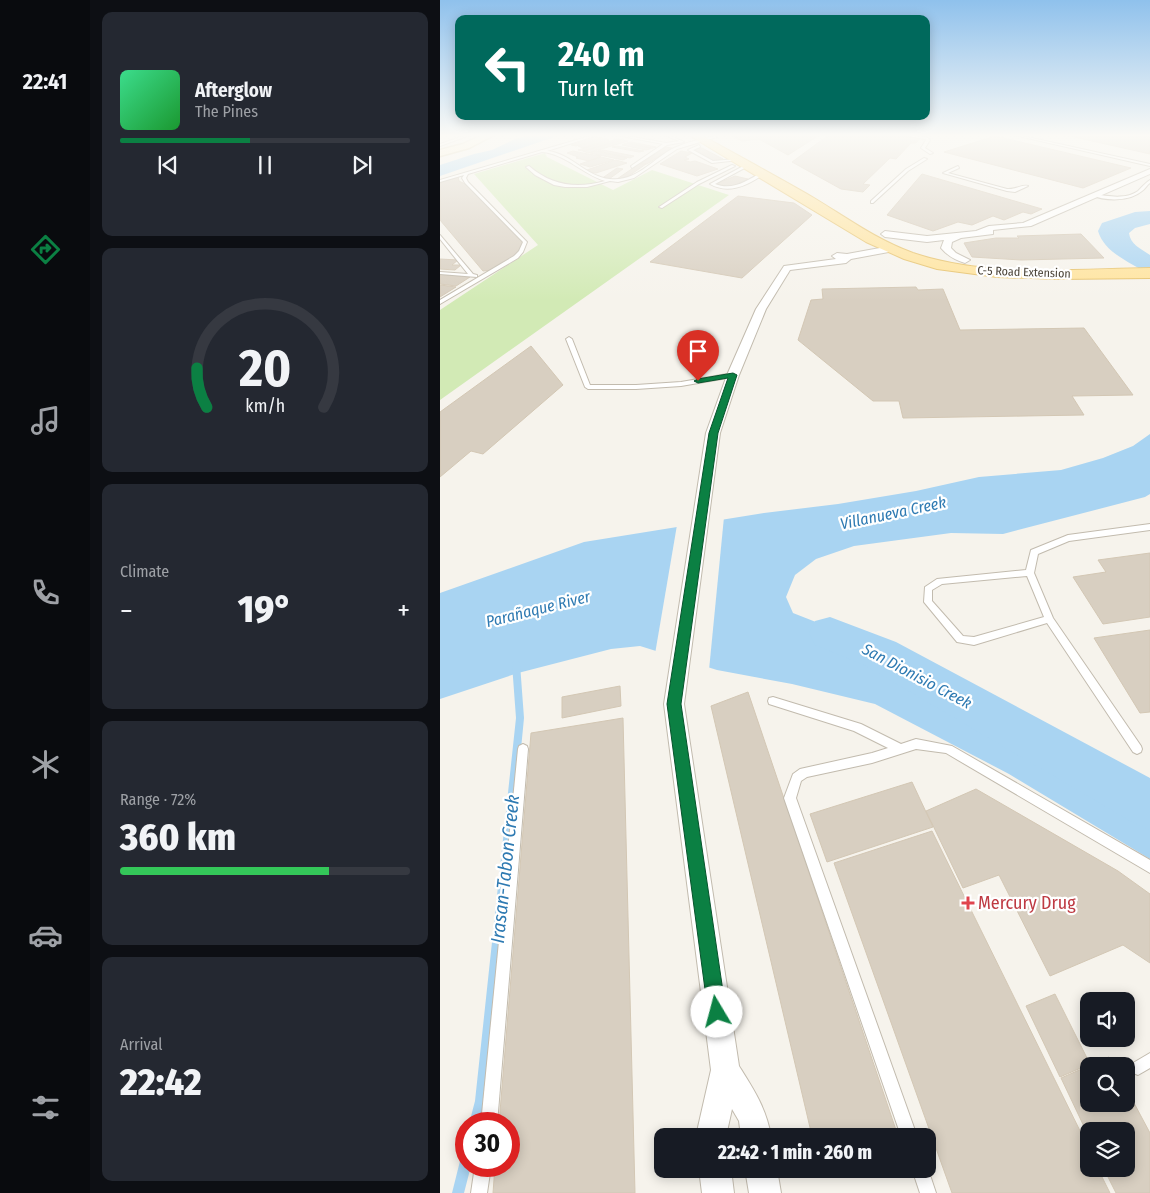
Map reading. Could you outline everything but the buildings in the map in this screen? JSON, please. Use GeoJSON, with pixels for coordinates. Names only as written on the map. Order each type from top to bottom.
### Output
{"type":"FeatureCollection","features":[{"type":"Feature","properties":{"kind":"main road","name":"C-5 Road Extension"},"geometry":{"type":"LineString","coordinates":[[794,190],[891,249],[925,261],[972,270],[1018,273],[1150,264]]}},
{"type":"Feature","properties":{"kind":"main road","name":"C-5 Road Extension"},"geometry":{"type":"LineString","coordinates":[[800,190],[922,251],[995,264],[1150,273]]}},
{"type":"Feature","properties":{"kind":"street"},"geometry":{"type":"LineString","coordinates":[[885,234],[919,239],[958,236],[980,231],[988,232],[1030,223],[1106,190]]}},
{"type":"Feature","properties":{"kind":"street"},"geometry":{"type":"LineString","coordinates":[[958,236],[948,241],[946,248],[952,255],[965,260]]}},
{"type":"Feature","properties":{"kind":"street"},"geometry":{"type":"LineString","coordinates":[[713,1128],[725,1070],[674,704],[713,433],[733,375],[761,309],[787,268],[824,262],[832,263],[846,260],[847,257],[891,249]]}},
{"type":"Feature","properties":{"kind":"street"},"geometry":{"type":"LineString","coordinates":[[725,1070],[753,1117],[755,1128]]}},
{"type":"Feature","properties":{"kind":"street"},"geometry":{"type":"LineString","coordinates":[[716,1178],[718,1193]]}},
{"type":"Feature","properties":{"kind":"street"},"geometry":{"type":"LineString","coordinates":[[762,1178],[765,1193]]}},
{"type":"Feature","properties":{"kind":"lane"},"geometry":{"type":"LineString","coordinates":[[440,302],[516,257],[521,252],[525,242],[474,190]]}},
{"type":"Feature","properties":{"kind":"lane"},"geometry":{"type":"LineString","coordinates":[[661,207],[688,190]]}},
{"type":"Feature","properties":{"kind":"lane"},"geometry":{"type":"LineString","coordinates":[[872,202],[885,190]]}},
{"type":"Feature","properties":{"kind":"lane"},"geometry":{"type":"LineString","coordinates":[[1006,190],[1018,190]]}},
{"type":"Feature","properties":{"kind":"lane"},"geometry":{"type":"LineString","coordinates":[[1093,195],[1106,198],[1126,198],[1141,190]]}},
{"type":"Feature","properties":{"kind":"lane"},"geometry":{"type":"LineString","coordinates":[[440,236],[472,276]]}},
{"type":"Feature","properties":{"kind":"lane"},"geometry":{"type":"LineString","coordinates":[[440,248],[450,248]]}},
{"type":"Feature","properties":{"kind":"lane"},"geometry":{"type":"LineString","coordinates":[[440,273],[483,277]]}},
{"type":"Feature","properties":{"kind":"lane"},"geometry":{"type":"LineString","coordinates":[[569,339],[588,387],[621,388],[681,384],[733,375]]}},
{"type":"Feature","properties":{"kind":"lane"},"geometry":{"type":"LineString","coordinates":[[1137,749],[1049,619],[1030,573],[1034,552],[1068,538],[1150,527]]}},
{"type":"Feature","properties":{"kind":"lane"},"geometry":{"type":"LineString","coordinates":[[1030,573],[940,581],[928,589],[928,602],[960,639],[974,641],[1049,619]]}},
{"type":"Feature","properties":{"kind":"lane"},"geometry":{"type":"LineString","coordinates":[[773,701],[856,727],[899,748]]}},
{"type":"Feature","properties":{"kind":"lane"},"geometry":{"type":"LineString","coordinates":[[905,1128],[790,798],[797,778],[804,773],[872,758],[916,744],[948,749],[1150,867]]}},
{"type":"Feature","properties":{"kind":"lane"},"geometry":{"type":"LineString","coordinates":[[490,1112],[523,749]]}},
{"type":"Feature","properties":{"kind":"lane"},"geometry":{"type":"LineString","coordinates":[[479,1193],[481,1177]]}},
{"type":"Feature","properties":{"kind":"lane"},"geometry":{"type":"LineString","coordinates":[[923,1178],[928,1193]]}},
{"type":"Feature","properties":{"kind":"green space"},"geometry":{"type":"Polygon","coordinates":[[[488,190],[713,190],[729,195],[440,400],[440,310],[538,245],[488,190]]]}},
{"type":"Feature","properties":{"kind":"water"},"geometry":{"type":"Polygon","coordinates":[[[1150,211],[1150,224],[1135,228],[1129,233],[1131,240],[1150,255],[1150,275],[1113,252],[1101,239],[1098,231],[1102,223],[1135,212],[1150,211]]]}},
{"type":"Feature","properties":{"kind":"water"},"geometry":{"type":"Polygon","coordinates":[[[1150,434],[1150,494],[1145,497],[1003,534],[951,533],[854,546],[816,559],[795,575],[786,597],[793,613],[854,637],[921,681],[1150,811],[1150,859],[1009,774],[875,704],[792,684],[717,670],[640,646],[611,649],[518,673],[440,699],[440,593],[584,542],[764,513],[838,504],[916,491],[979,477],[1061,470],[1103,458],[1133,446],[1150,434]]]}},
{"type":"Feature","properties":{"kind":"pier"},"geometry":{"type":"Polygon","coordinates":[[[724,517],[709,670],[655,654],[677,525],[724,517]]]}},
{"type":"Feature","properties":{"kind":"waterway","name":"San Dionisio Creek"},"geometry":{"type":"LineString","coordinates":[[830,633],[881,654],[1150,805]]}},
{"type":"Feature","properties":{"kind":"waterway","name":"Irasan-Tabon Creek"},"geometry":{"type":"LineString","coordinates":[[478,1112],[481,1101],[520,718],[516,664]]}},
{"type":"Feature","properties":{"kind":"waterway","name":"Irasan-Tabon Creek"},"geometry":{"type":"LineString","coordinates":[[458,1193],[462,1177]]}},
{"type":"Feature","properties":{"kind":"place","name":"Mercury Drug"},"geometry":{"type":"Point","coordinates":[968,903]}},
{"type":"Feature","properties":{"kind":"route"},"geometry":{"type":"LineString","coordinates":[[698,381],[733,375],[713,433],[674,704],[717,1012]]}},
{"type":"Feature","properties":{"kind":"water label","name":"Villanueva Creek"},"geometry":{"type":"Point","coordinates":[893,513]}},
{"type":"Feature","properties":{"kind":"water label","name":"Parañaque River"},"geometry":{"type":"Point","coordinates":[538,609]}}]}
